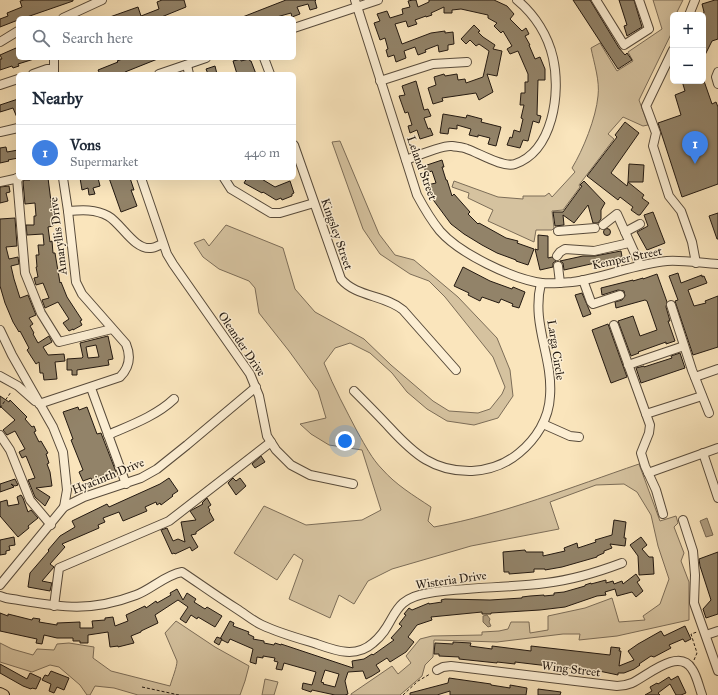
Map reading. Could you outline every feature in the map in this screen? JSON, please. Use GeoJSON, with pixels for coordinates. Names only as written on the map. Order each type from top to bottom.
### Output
{"type":"FeatureCollection","features":[{"type":"Feature","properties":{"kind":"main road"},"geometry":{"type":"LineString","coordinates":[[0,693],[4,695]]}},
{"type":"Feature","properties":{"kind":"street"},"geometry":{"type":"LineString","coordinates":[[67,16],[102,0]]}},
{"type":"Feature","properties":{"kind":"street"},"geometry":{"type":"LineString","coordinates":[[296,27],[356,3],[378,0]]}},
{"type":"Feature","properties":{"kind":"street"},"geometry":{"type":"LineString","coordinates":[[596,0],[624,45],[649,29],[639,0]]}},
{"type":"Feature","properties":{"kind":"street"},"geometry":{"type":"LineString","coordinates":[[690,12],[695,0]]}},
{"type":"Feature","properties":{"kind":"street"},"geometry":{"type":"LineString","coordinates":[[406,160],[450,146],[465,148],[500,163],[513,164],[527,159],[541,144],[547,135],[555,102],[555,68],[553,57],[547,41],[536,19],[520,1]]}},
{"type":"Feature","properties":{"kind":"street","name":"Leland Street"},"geometry":{"type":"LineString","coordinates":[[356,3],[417,195],[426,212],[441,232],[470,255],[508,273],[541,283]]}},
{"type":"Feature","properties":{"kind":"street"},"geometry":{"type":"LineString","coordinates":[[0,42],[16,32]]}},
{"type":"Feature","properties":{"kind":"street"},"geometry":{"type":"LineString","coordinates":[[670,56],[646,106],[656,133],[653,146],[669,196],[681,211],[692,242],[696,263]]}},
{"type":"Feature","properties":{"kind":"street"},"geometry":{"type":"LineString","coordinates":[[39,72],[47,69],[54,72],[54,60]]}},
{"type":"Feature","properties":{"kind":"street"},"geometry":{"type":"LineString","coordinates":[[165,72],[200,60]]}},
{"type":"Feature","properties":{"kind":"street"},"geometry":{"type":"LineString","coordinates":[[265,60],[269,72]]}},
{"type":"Feature","properties":{"kind":"street"},"geometry":{"type":"LineString","coordinates":[[380,81],[434,64],[467,62]]}},
{"type":"Feature","properties":{"kind":"street"},"geometry":{"type":"LineString","coordinates":[[186,65],[188,72]]}},
{"type":"Feature","properties":{"kind":"street"},"geometry":{"type":"LineString","coordinates":[[718,72],[716,77],[718,84]]}},
{"type":"Feature","properties":{"kind":"street"},"geometry":{"type":"LineString","coordinates":[[0,85],[16,80]]}},
{"type":"Feature","properties":{"kind":"street"},"geometry":{"type":"LineString","coordinates":[[0,132],[16,128]]}},
{"type":"Feature","properties":{"kind":"street","name":"Kingsley Street"},"geometry":{"type":"LineString","coordinates":[[296,151],[341,279],[344,283],[356,290],[390,301],[404,310],[456,370]]}},
{"type":"Feature","properties":{"kind":"street"},"geometry":{"type":"LineString","coordinates":[[0,182],[16,178]]}},
{"type":"Feature","properties":{"kind":"street"},"geometry":{"type":"LineString","coordinates":[[18,180],[25,273],[41,313],[59,342],[112,329]]}},
{"type":"Feature","properties":{"kind":"street","name":"Amaryllis Drive"},"geometry":{"type":"LineString","coordinates":[[40,404],[91,388],[120,376],[126,370],[129,362],[129,352],[126,344],[82,294],[76,282],[63,180]]}},
{"type":"Feature","properties":{"kind":"street","name":"Oleander Drive"},"geometry":{"type":"LineString","coordinates":[[142,180],[162,244],[173,264],[250,374],[256,387],[265,428],[271,442],[282,458],[291,465],[310,475],[353,484]]}},
{"type":"Feature","properties":{"kind":"street"},"geometry":{"type":"LineString","coordinates":[[225,180],[231,189],[271,213],[280,213],[314,203]]}},
{"type":"Feature","properties":{"kind":"street"},"geometry":{"type":"LineString","coordinates":[[68,210],[90,210],[107,215],[119,225],[128,236],[145,248],[151,248],[162,244]]}},
{"type":"Feature","properties":{"kind":"street"},"geometry":{"type":"LineString","coordinates":[[603,225],[617,214],[640,265]]}},
{"type":"Feature","properties":{"kind":"street"},"geometry":{"type":"LineString","coordinates":[[625,232],[640,224]]}},
{"type":"Feature","properties":{"kind":"street"},"geometry":{"type":"LineString","coordinates":[[558,231],[595,228]]}},
{"type":"Feature","properties":{"kind":"street"},"geometry":{"type":"LineString","coordinates":[[557,256],[565,249],[594,251],[630,242]]}},
{"type":"Feature","properties":{"kind":"street","name":"Kemper Street"},"geometry":{"type":"LineString","coordinates":[[541,283],[560,283],[583,280],[617,273],[640,265],[668,261],[718,264]]}},
{"type":"Feature","properties":{"kind":"street"},"geometry":{"type":"LineString","coordinates":[[558,266],[560,283]]}},
{"type":"Feature","properties":{"kind":"street"},"geometry":{"type":"LineString","coordinates":[[583,280],[590,302],[593,304],[620,295]]}},
{"type":"Feature","properties":{"kind":"street","name":"Larga Circle"},"geometry":{"type":"LineString","coordinates":[[354,391],[412,451],[426,461],[448,469],[473,471],[503,464],[525,448],[536,435],[543,424],[549,406],[550,386],[538,313],[538,299],[541,283]]}},
{"type":"Feature","properties":{"kind":"street"},"geometry":{"type":"LineString","coordinates":[[671,305],[684,346],[709,413]]}},
{"type":"Feature","properties":{"kind":"street"},"geometry":{"type":"LineString","coordinates":[[614,325],[650,425],[649,433],[641,453],[656,490],[663,514]]}},
{"type":"Feature","properties":{"kind":"street"},"geometry":{"type":"LineString","coordinates":[[0,330],[53,427],[63,452],[67,490],[64,507]]}},
{"type":"Feature","properties":{"kind":"street"},"geometry":{"type":"LineString","coordinates":[[628,365],[684,346]]}},
{"type":"Feature","properties":{"kind":"street"},"geometry":{"type":"LineString","coordinates":[[695,377],[718,369]]}},
{"type":"Feature","properties":{"kind":"street"},"geometry":{"type":"LineString","coordinates":[[0,376],[18,386],[40,404]]}},
{"type":"Feature","properties":{"kind":"street","name":"Hyacinth Drive"},"geometry":{"type":"LineString","coordinates":[[0,585],[51,525],[64,507],[84,497],[141,478],[157,469],[256,387]]}},
{"type":"Feature","properties":{"kind":"street"},"geometry":{"type":"LineString","coordinates":[[91,388],[126,484]]}},
{"type":"Feature","properties":{"kind":"street"},"geometry":{"type":"LineString","coordinates":[[646,414],[702,396]]}},
{"type":"Feature","properties":{"kind":"street"},"geometry":{"type":"LineString","coordinates":[[108,435],[152,416],[164,409],[174,399]]}},
{"type":"Feature","properties":{"kind":"street"},"geometry":{"type":"LineString","coordinates":[[543,424],[568,435],[579,437]]}},
{"type":"Feature","properties":{"kind":"street"},"geometry":{"type":"LineString","coordinates":[[0,435],[10,450],[30,500],[51,525]]}},
{"type":"Feature","properties":{"kind":"street"},"geometry":{"type":"LineString","coordinates":[[0,596],[54,606],[59,568],[169,521],[271,442]]}},
{"type":"Feature","properties":{"kind":"street"},"geometry":{"type":"LineString","coordinates":[[648,473],[718,448]]}},
{"type":"Feature","properties":{"kind":"street"},"geometry":{"type":"LineString","coordinates":[[703,453],[718,498]]}},
{"type":"Feature","properties":{"kind":"street"},"geometry":{"type":"LineString","coordinates":[[683,520],[693,551],[695,576],[694,603],[718,671]]}},
{"type":"Feature","properties":{"kind":"street","name":"Wisteria Drive"},"geometry":{"type":"LineString","coordinates":[[54,606],[86,607],[110,604],[141,593],[175,573],[182,572],[251,619],[270,629],[340,652],[354,652],[374,643],[384,632],[394,612],[406,601],[416,596],[458,590],[546,583],[606,569],[622,563]]}},
{"type":"Feature","properties":{"kind":"street"},"geometry":{"type":"LineString","coordinates":[[705,632],[718,631]]}},
{"type":"Feature","properties":{"kind":"street","name":"Wing Street"},"geometry":{"type":"LineString","coordinates":[[438,670],[451,666],[617,686],[631,683],[674,660],[693,665]]}},
{"type":"Feature","properties":{"kind":"street"},"geometry":{"type":"LineString","coordinates":[[693,665],[702,695]]}},
{"type":"Feature","properties":{"kind":"path"},"geometry":{"type":"LineString","coordinates":[[0,408],[13,390]]}},
{"type":"Feature","properties":{"kind":"path"},"geometry":{"type":"LineString","coordinates":[[693,665],[697,653],[691,634],[705,632]]}},
{"type":"Feature","properties":{"kind":"path"},"geometry":{"type":"LineString","coordinates":[[403,695],[418,680],[438,670]]}},
{"type":"Feature","properties":{"kind":"path"},"geometry":{"type":"LineString","coordinates":[[142,687],[179,695]]}},
{"type":"Feature","properties":{"kind":"shaded area"},"geometry":{"type":"Polygon","coordinates":[[[653,0],[683,0],[677,12],[670,12],[670,36],[639,100],[648,125],[643,126],[623,117],[608,134],[614,139],[579,185],[580,187],[563,210],[552,211],[554,228],[552,230],[536,230],[534,242],[488,221],[493,210],[468,198],[469,193],[452,187],[454,181],[498,197],[523,199],[523,196],[545,196],[549,193],[552,197],[575,172],[572,168],[585,143],[595,114],[598,84],[591,48],[600,43],[617,71],[633,61],[628,52],[662,29],[653,0]]]}},
{"type":"Feature","properties":{"kind":"shaded area"},"geometry":{"type":"Polygon","coordinates":[[[340,141],[379,234],[395,255],[414,260],[458,297],[497,338],[510,370],[513,396],[498,418],[474,425],[447,421],[427,409],[407,392],[392,373],[370,353],[350,343],[335,348],[324,363],[349,416],[375,461],[387,475],[399,485],[431,507],[428,521],[434,527],[486,515],[563,491],[639,464],[660,521],[676,516],[678,523],[674,527],[684,553],[681,561],[689,582],[689,620],[617,636],[579,640],[580,634],[563,634],[497,642],[434,640],[433,657],[425,665],[422,676],[400,695],[351,695],[392,666],[398,674],[411,663],[406,656],[420,639],[432,636],[482,635],[482,632],[508,629],[511,622],[529,622],[530,633],[548,630],[548,616],[585,608],[612,598],[619,622],[645,620],[643,616],[660,604],[669,579],[658,546],[651,515],[637,492],[624,484],[596,485],[550,502],[559,529],[471,546],[392,569],[368,581],[354,604],[339,595],[330,618],[289,599],[303,560],[294,554],[277,580],[234,553],[264,506],[306,525],[362,520],[381,510],[362,450],[329,445],[311,434],[300,424],[326,418],[318,391],[259,313],[255,288],[249,281],[219,269],[203,257],[194,243],[204,239],[209,246],[226,225],[283,248],[295,289],[315,312],[364,339],[391,365],[433,401],[449,411],[478,413],[490,409],[502,394],[505,387],[493,357],[445,297],[429,281],[410,274],[380,254],[363,229],[332,142],[340,141]]]}},
{"type":"Feature","properties":{"kind":"shaded area"},"geometry":{"type":"Polygon","coordinates":[[[707,518],[713,535],[706,537],[700,521],[707,518]]]}},
{"type":"Feature","properties":{"kind":"shaded area"},"geometry":{"type":"Polygon","coordinates":[[[487,615],[490,619],[489,622],[491,626],[488,627],[483,622],[483,616],[487,615]]]}},
{"type":"Feature","properties":{"kind":"shaded area"},"geometry":{"type":"Polygon","coordinates":[[[176,621],[215,647],[249,666],[240,695],[138,695],[114,688],[95,686],[90,695],[87,695],[80,685],[59,667],[50,665],[32,672],[0,662],[0,643],[12,649],[33,655],[37,649],[54,650],[57,644],[69,643],[94,647],[93,658],[111,671],[170,686],[177,661],[165,633],[176,621]]]}},
{"type":"Feature","properties":{"kind":"shaded area"},"geometry":{"type":"Polygon","coordinates":[[[265,679],[278,682],[274,695],[262,695],[265,679]]]}},
{"type":"Feature","properties":{"kind":"building"},"geometry":{"type":"Polygon","coordinates":[[[73,0],[30,16],[16,16],[16,21],[0,27],[0,19],[8,16],[7,13],[22,7],[20,1],[73,0]]]}},
{"type":"Feature","properties":{"kind":"building"},"geometry":{"type":"Polygon","coordinates":[[[162,0],[184,0],[186,7],[164,16],[141,16],[159,9],[157,2],[162,0]]]}},
{"type":"Feature","properties":{"kind":"building"},"geometry":{"type":"Polygon","coordinates":[[[286,0],[316,0],[317,8],[310,10],[308,4],[297,7],[300,14],[295,16],[292,16],[291,13],[280,16],[245,16],[286,0]]]}},
{"type":"Feature","properties":{"kind":"building"},"geometry":{"type":"Polygon","coordinates":[[[416,0],[418,7],[429,2],[429,0],[494,0],[507,6],[514,14],[510,19],[522,31],[526,28],[529,34],[525,36],[535,59],[540,57],[545,69],[545,80],[538,80],[537,115],[541,116],[539,123],[533,121],[528,141],[523,140],[520,148],[507,145],[510,137],[512,138],[514,130],[520,132],[524,105],[520,105],[521,93],[525,93],[525,82],[528,82],[528,74],[518,51],[510,54],[507,49],[512,46],[503,31],[501,33],[494,26],[497,23],[488,18],[488,15],[461,9],[452,10],[452,13],[444,13],[444,7],[431,13],[432,15],[415,20],[417,24],[408,27],[406,21],[395,24],[402,44],[431,33],[445,31],[445,33],[453,32],[454,44],[448,45],[448,50],[439,52],[438,45],[425,50],[426,52],[418,55],[415,47],[404,51],[406,58],[396,62],[394,55],[388,57],[386,50],[388,49],[385,38],[380,40],[374,23],[380,21],[377,14],[387,11],[390,18],[403,14],[402,9],[410,7],[408,1],[416,0]]]}},
{"type":"Feature","properties":{"kind":"building"},"geometry":{"type":"Polygon","coordinates":[[[573,0],[590,0],[619,48],[625,55],[627,53],[632,60],[618,69],[573,0]]]}},
{"type":"Feature","properties":{"kind":"building"},"geometry":{"type":"Polygon","coordinates":[[[619,0],[634,0],[642,27],[627,36],[624,26],[627,25],[619,0]]]}},
{"type":"Feature","properties":{"kind":"building"},"geometry":{"type":"Polygon","coordinates":[[[718,0],[718,39],[712,41],[706,53],[706,12],[704,12],[702,4],[718,0]]]}},
{"type":"Feature","properties":{"kind":"building"},"geometry":{"type":"Polygon","coordinates":[[[138,7],[141,16],[113,16],[138,7]]]}},
{"type":"Feature","properties":{"kind":"building"},"geometry":{"type":"Polygon","coordinates":[[[474,25],[483,37],[495,45],[493,49],[502,51],[497,76],[487,74],[493,92],[479,100],[476,93],[442,98],[443,101],[433,104],[428,88],[436,85],[434,77],[444,74],[445,76],[457,74],[458,80],[465,79],[466,83],[483,77],[489,51],[479,44],[476,46],[470,40],[466,44],[461,39],[474,25]]]}},
{"type":"Feature","properties":{"kind":"building"},"geometry":{"type":"Polygon","coordinates":[[[16,48],[16,60],[31,60],[18,64],[19,66],[13,68],[12,66],[0,70],[0,59],[2,59],[0,55],[16,48]]]}},
{"type":"Feature","properties":{"kind":"building"},"geometry":{"type":"Polygon","coordinates":[[[155,60],[125,72],[99,72],[98,70],[118,62],[117,61],[155,60]]]}},
{"type":"Feature","properties":{"kind":"building"},"geometry":{"type":"Polygon","coordinates":[[[250,60],[255,72],[236,72],[233,61],[250,60]]]}},
{"type":"Feature","properties":{"kind":"building"},"geometry":{"type":"Polygon","coordinates":[[[215,66],[216,72],[207,72],[206,69],[215,66]]]}},
{"type":"Feature","properties":{"kind":"building"},"geometry":{"type":"Polygon","coordinates":[[[416,81],[424,110],[428,109],[431,116],[424,118],[428,129],[430,128],[433,135],[420,139],[417,130],[410,133],[408,126],[412,125],[408,112],[405,113],[399,96],[405,95],[402,86],[416,81]]]}},
{"type":"Feature","properties":{"kind":"building"},"geometry":{"type":"Polygon","coordinates":[[[683,84],[705,84],[712,104],[716,102],[718,107],[718,184],[682,197],[658,123],[681,115],[675,95],[685,91],[683,84]]]}},
{"type":"Feature","properties":{"kind":"building"},"geometry":{"type":"Polygon","coordinates":[[[16,100],[16,115],[13,108],[0,112],[0,105],[16,100]]]}},
{"type":"Feature","properties":{"kind":"building"},"geometry":{"type":"Polygon","coordinates":[[[443,114],[466,118],[467,115],[482,119],[481,122],[501,127],[496,146],[488,144],[490,138],[478,135],[478,137],[469,135],[471,129],[457,125],[457,129],[449,128],[448,134],[440,133],[443,114]]]}},
{"type":"Feature","properties":{"kind":"building"},"geometry":{"type":"Polygon","coordinates":[[[625,122],[639,133],[611,173],[627,186],[628,182],[644,195],[642,198],[649,203],[640,215],[631,210],[633,207],[620,197],[618,200],[587,176],[617,137],[615,135],[625,122]]]}},
{"type":"Feature","properties":{"kind":"building"},"geometry":{"type":"Polygon","coordinates":[[[6,147],[7,152],[16,150],[16,158],[0,163],[0,148],[6,147]]]}},
{"type":"Feature","properties":{"kind":"building"},"geometry":{"type":"Polygon","coordinates":[[[442,160],[444,167],[442,167],[452,196],[454,194],[470,212],[468,214],[478,224],[479,223],[506,238],[518,241],[517,243],[534,249],[528,265],[497,253],[464,234],[451,224],[434,201],[431,193],[429,193],[427,185],[436,183],[432,171],[426,173],[424,166],[442,160]]]}},
{"type":"Feature","properties":{"kind":"building"},"geometry":{"type":"Polygon","coordinates":[[[629,164],[644,165],[643,182],[628,182],[629,164]]]}},
{"type":"Feature","properties":{"kind":"building"},"geometry":{"type":"Polygon","coordinates":[[[24,180],[48,180],[54,225],[48,227],[50,242],[52,241],[53,253],[55,253],[60,283],[61,282],[67,297],[82,320],[80,321],[82,325],[73,330],[69,331],[63,323],[69,319],[58,302],[45,308],[42,300],[49,298],[43,283],[36,285],[34,278],[38,277],[36,255],[39,255],[38,245],[44,245],[43,234],[27,235],[26,225],[34,225],[34,216],[36,216],[35,203],[25,204],[24,180]]]}},
{"type":"Feature","properties":{"kind":"building"},"geometry":{"type":"Polygon","coordinates":[[[80,180],[98,180],[100,186],[93,188],[95,194],[89,195],[88,188],[82,190],[80,180]]]}},
{"type":"Feature","properties":{"kind":"building"},"geometry":{"type":"Polygon","coordinates":[[[110,180],[131,180],[134,190],[131,190],[137,206],[121,212],[110,180]]]}},
{"type":"Feature","properties":{"kind":"building"},"geometry":{"type":"Polygon","coordinates":[[[246,180],[263,180],[275,187],[290,181],[294,193],[292,196],[282,200],[281,198],[276,200],[244,183],[246,180]]]}},
{"type":"Feature","properties":{"kind":"building"},"geometry":{"type":"Polygon","coordinates":[[[584,181],[605,203],[601,210],[601,219],[598,223],[593,223],[588,205],[574,223],[563,215],[564,225],[555,226],[553,212],[563,212],[584,181]]]}},
{"type":"Feature","properties":{"kind":"building"},"geometry":{"type":"Polygon","coordinates":[[[9,186],[10,192],[6,193],[8,201],[0,203],[0,187],[9,186]]]}},
{"type":"Feature","properties":{"kind":"building"},"geometry":{"type":"Polygon","coordinates":[[[653,212],[665,243],[647,250],[637,232],[648,226],[644,215],[653,212]]]}},
{"type":"Feature","properties":{"kind":"building"},"geometry":{"type":"Polygon","coordinates":[[[718,213],[718,239],[717,239],[709,216],[718,213]]]}},
{"type":"Feature","properties":{"kind":"building"},"geometry":{"type":"Polygon","coordinates":[[[15,218],[17,246],[6,247],[9,259],[18,257],[19,264],[11,266],[14,279],[20,298],[28,295],[36,315],[29,318],[33,324],[30,326],[38,343],[49,336],[52,342],[43,347],[48,355],[64,354],[65,361],[55,362],[57,379],[44,380],[43,373],[40,373],[39,362],[36,364],[27,350],[29,348],[20,331],[19,332],[13,322],[0,286],[0,219],[15,218]]]}},
{"type":"Feature","properties":{"kind":"building"},"geometry":{"type":"Polygon","coordinates":[[[607,229],[610,232],[607,235],[604,232],[607,229]]]}},
{"type":"Feature","properties":{"kind":"building"},"geometry":{"type":"Polygon","coordinates":[[[538,235],[548,236],[548,258],[552,257],[556,261],[553,263],[553,267],[540,270],[535,249],[538,250],[538,235]]]}},
{"type":"Feature","properties":{"kind":"building"},"geometry":{"type":"Polygon","coordinates":[[[621,251],[622,257],[564,270],[563,263],[560,261],[583,256],[595,256],[621,251]]]}},
{"type":"Feature","properties":{"kind":"building"},"geometry":{"type":"Polygon","coordinates":[[[463,267],[490,281],[525,292],[519,308],[512,306],[513,304],[501,299],[499,303],[482,297],[480,301],[468,295],[469,293],[454,286],[463,267]]]}},
{"type":"Feature","properties":{"kind":"building"},"geometry":{"type":"Polygon","coordinates":[[[678,273],[681,283],[702,275],[702,277],[704,276],[707,283],[688,290],[694,306],[706,303],[705,301],[718,296],[718,347],[693,355],[675,301],[678,300],[669,276],[678,273]]]}},
{"type":"Feature","properties":{"kind":"building"},"geometry":{"type":"Polygon","coordinates":[[[657,274],[667,302],[666,307],[670,321],[668,321],[675,341],[666,344],[666,342],[631,356],[618,321],[633,316],[640,336],[657,330],[647,301],[645,300],[616,308],[615,302],[622,300],[625,296],[624,291],[618,290],[602,295],[601,288],[643,279],[657,274]]]}},
{"type":"Feature","properties":{"kind":"building"},"geometry":{"type":"Polygon","coordinates":[[[582,293],[591,314],[583,317],[575,295],[582,293]]]}},
{"type":"Feature","properties":{"kind":"building"},"geometry":{"type":"Polygon","coordinates":[[[608,324],[627,377],[611,383],[592,330],[608,324]]]}},
{"type":"Feature","properties":{"kind":"building"},"geometry":{"type":"Polygon","coordinates":[[[108,336],[113,359],[108,360],[109,365],[77,370],[77,375],[72,375],[72,370],[67,370],[67,359],[83,357],[80,343],[108,336]],[[96,345],[86,347],[88,358],[99,357],[96,345]]]}},
{"type":"Feature","properties":{"kind":"building"},"geometry":{"type":"Polygon","coordinates":[[[680,353],[685,368],[641,383],[636,368],[672,358],[671,356],[680,353]]]}},
{"type":"Feature","properties":{"kind":"building"},"geometry":{"type":"Polygon","coordinates":[[[0,396],[9,402],[10,400],[27,417],[25,419],[32,427],[34,426],[36,431],[34,432],[39,442],[41,441],[48,453],[46,454],[49,463],[47,464],[52,486],[36,488],[50,497],[45,506],[35,497],[28,480],[35,478],[26,456],[22,458],[19,452],[25,449],[15,431],[7,435],[3,430],[15,420],[0,406],[0,396]]]}},
{"type":"Feature","properties":{"kind":"building"},"geometry":{"type":"Polygon","coordinates":[[[78,407],[79,410],[87,407],[97,434],[101,433],[116,472],[92,480],[91,478],[83,481],[79,472],[83,470],[71,440],[73,439],[63,412],[78,407]]]}},
{"type":"Feature","properties":{"kind":"building"},"geometry":{"type":"Polygon","coordinates":[[[261,456],[265,462],[255,468],[252,464],[261,456]]]}},
{"type":"Feature","properties":{"kind":"building"},"geometry":{"type":"Polygon","coordinates":[[[169,478],[178,491],[172,495],[173,496],[161,505],[160,503],[157,505],[156,502],[145,507],[147,511],[123,521],[119,512],[103,518],[105,522],[98,525],[99,528],[62,544],[65,547],[50,564],[54,567],[42,581],[52,583],[50,591],[28,587],[30,573],[60,536],[75,527],[72,521],[107,504],[109,507],[160,484],[169,478]]]}},
{"type":"Feature","properties":{"kind":"building"},"geometry":{"type":"Polygon","coordinates":[[[233,478],[236,481],[240,478],[246,486],[236,495],[228,483],[233,478]]]}},
{"type":"Feature","properties":{"kind":"building"},"geometry":{"type":"Polygon","coordinates":[[[15,479],[18,485],[15,486],[11,484],[14,487],[0,492],[0,484],[15,479]]]}},
{"type":"Feature","properties":{"kind":"building"},"geometry":{"type":"Polygon","coordinates":[[[21,495],[28,512],[31,510],[38,518],[18,537],[0,516],[0,502],[7,500],[8,506],[19,504],[17,497],[21,495]]]}},
{"type":"Feature","properties":{"kind":"building"},"geometry":{"type":"Polygon","coordinates":[[[207,498],[211,505],[208,507],[210,510],[209,511],[214,520],[196,532],[196,534],[191,535],[198,547],[192,551],[190,547],[172,554],[161,530],[167,528],[173,541],[178,539],[185,542],[181,522],[196,520],[190,511],[203,504],[202,503],[207,498]]]}},
{"type":"Feature","properties":{"kind":"building"},"geometry":{"type":"Polygon","coordinates":[[[614,520],[626,522],[624,538],[626,538],[625,546],[610,544],[612,548],[604,551],[604,553],[597,557],[562,567],[545,570],[534,569],[534,572],[509,574],[509,572],[504,572],[503,552],[525,550],[526,552],[543,552],[543,556],[565,551],[564,548],[577,543],[578,548],[596,542],[595,540],[612,535],[614,520]]]}},
{"type":"Feature","properties":{"kind":"building"},"geometry":{"type":"Polygon","coordinates":[[[14,537],[15,545],[9,546],[10,550],[6,551],[6,554],[0,555],[0,540],[14,537]]]}},
{"type":"Feature","properties":{"kind":"building"},"geometry":{"type":"Polygon","coordinates":[[[641,537],[647,545],[642,549],[649,557],[653,557],[654,574],[639,575],[638,556],[630,545],[641,537]]]}},
{"type":"Feature","properties":{"kind":"building"},"geometry":{"type":"Polygon","coordinates":[[[718,552],[718,614],[706,618],[703,609],[711,600],[699,559],[718,552]]]}},
{"type":"Feature","properties":{"kind":"building"},"geometry":{"type":"Polygon","coordinates":[[[636,574],[640,580],[637,582],[643,591],[636,597],[632,592],[617,596],[615,589],[605,592],[606,595],[597,596],[565,607],[491,614],[482,614],[482,612],[431,617],[432,620],[417,625],[408,637],[414,642],[406,652],[390,662],[387,658],[376,665],[380,671],[366,679],[363,671],[348,672],[345,681],[348,694],[345,695],[335,695],[312,690],[311,692],[302,689],[303,683],[312,685],[316,672],[284,663],[282,670],[276,669],[278,662],[274,661],[275,658],[263,656],[263,658],[257,657],[256,664],[250,662],[253,649],[230,639],[228,643],[220,639],[230,621],[234,623],[233,626],[249,632],[248,634],[254,637],[253,639],[274,645],[275,643],[281,644],[353,668],[352,661],[364,659],[372,654],[373,655],[394,640],[391,638],[402,626],[399,624],[409,608],[412,610],[429,603],[442,602],[441,600],[445,599],[490,600],[554,595],[554,593],[564,592],[591,583],[606,580],[606,583],[613,581],[614,584],[622,581],[623,584],[636,574]],[[325,670],[321,682],[324,683],[323,684],[335,687],[339,674],[325,670]]]}},
{"type":"Feature","properties":{"kind":"building"},"geometry":{"type":"Polygon","coordinates":[[[177,589],[183,600],[187,593],[196,599],[194,602],[205,609],[207,607],[222,616],[215,627],[198,617],[197,619],[191,615],[186,623],[180,619],[188,607],[178,600],[155,615],[158,623],[131,636],[134,643],[118,647],[110,647],[108,632],[88,635],[88,643],[73,641],[73,638],[57,638],[44,635],[42,644],[36,643],[37,639],[0,631],[0,613],[8,616],[8,614],[32,620],[33,618],[40,619],[39,622],[57,625],[57,623],[80,622],[80,628],[93,628],[92,621],[105,620],[105,618],[113,617],[115,626],[128,621],[126,615],[145,606],[146,608],[156,601],[157,603],[171,595],[170,593],[177,589]]]}},
{"type":"Feature","properties":{"kind":"building"},"geometry":{"type":"Polygon","coordinates":[[[685,626],[691,639],[685,642],[683,639],[669,645],[671,648],[654,657],[651,656],[634,669],[624,673],[618,673],[618,675],[599,671],[515,662],[515,664],[459,659],[459,657],[439,656],[439,654],[434,654],[435,643],[453,644],[453,642],[471,643],[470,646],[492,649],[492,646],[531,651],[531,646],[610,655],[611,647],[620,648],[619,666],[634,660],[628,651],[638,644],[661,631],[664,636],[685,626]]]}},
{"type":"Feature","properties":{"kind":"building"},"geometry":{"type":"Polygon","coordinates":[[[217,637],[222,639],[219,645],[214,642],[217,637]]]}},
{"type":"Feature","properties":{"kind":"building"},"geometry":{"type":"Polygon","coordinates":[[[0,664],[27,679],[30,673],[41,678],[36,689],[23,686],[0,673],[0,664]]]}},
{"type":"Feature","properties":{"kind":"building"},"geometry":{"type":"Polygon","coordinates":[[[51,671],[69,678],[64,690],[57,687],[54,693],[49,691],[51,684],[42,680],[45,675],[48,676],[51,671]]]}},
{"type":"Feature","properties":{"kind":"building"},"geometry":{"type":"Polygon","coordinates":[[[678,676],[686,693],[676,695],[670,684],[658,693],[660,695],[645,695],[652,691],[650,687],[669,677],[671,680],[678,676]]]}},
{"type":"Feature","properties":{"kind":"building"},"geometry":{"type":"Polygon","coordinates":[[[449,678],[510,688],[510,685],[527,688],[526,695],[450,695],[450,691],[437,695],[410,695],[410,693],[448,683],[449,678]]]}},
{"type":"Feature","properties":{"kind":"building"},"geometry":{"type":"Polygon","coordinates":[[[538,689],[561,692],[560,695],[538,695],[538,689]]]}},
{"type":"Feature","properties":{"kind":"place","name":"Vons"},"geometry":{"type":"Point","coordinates":[695,164]}}]}
